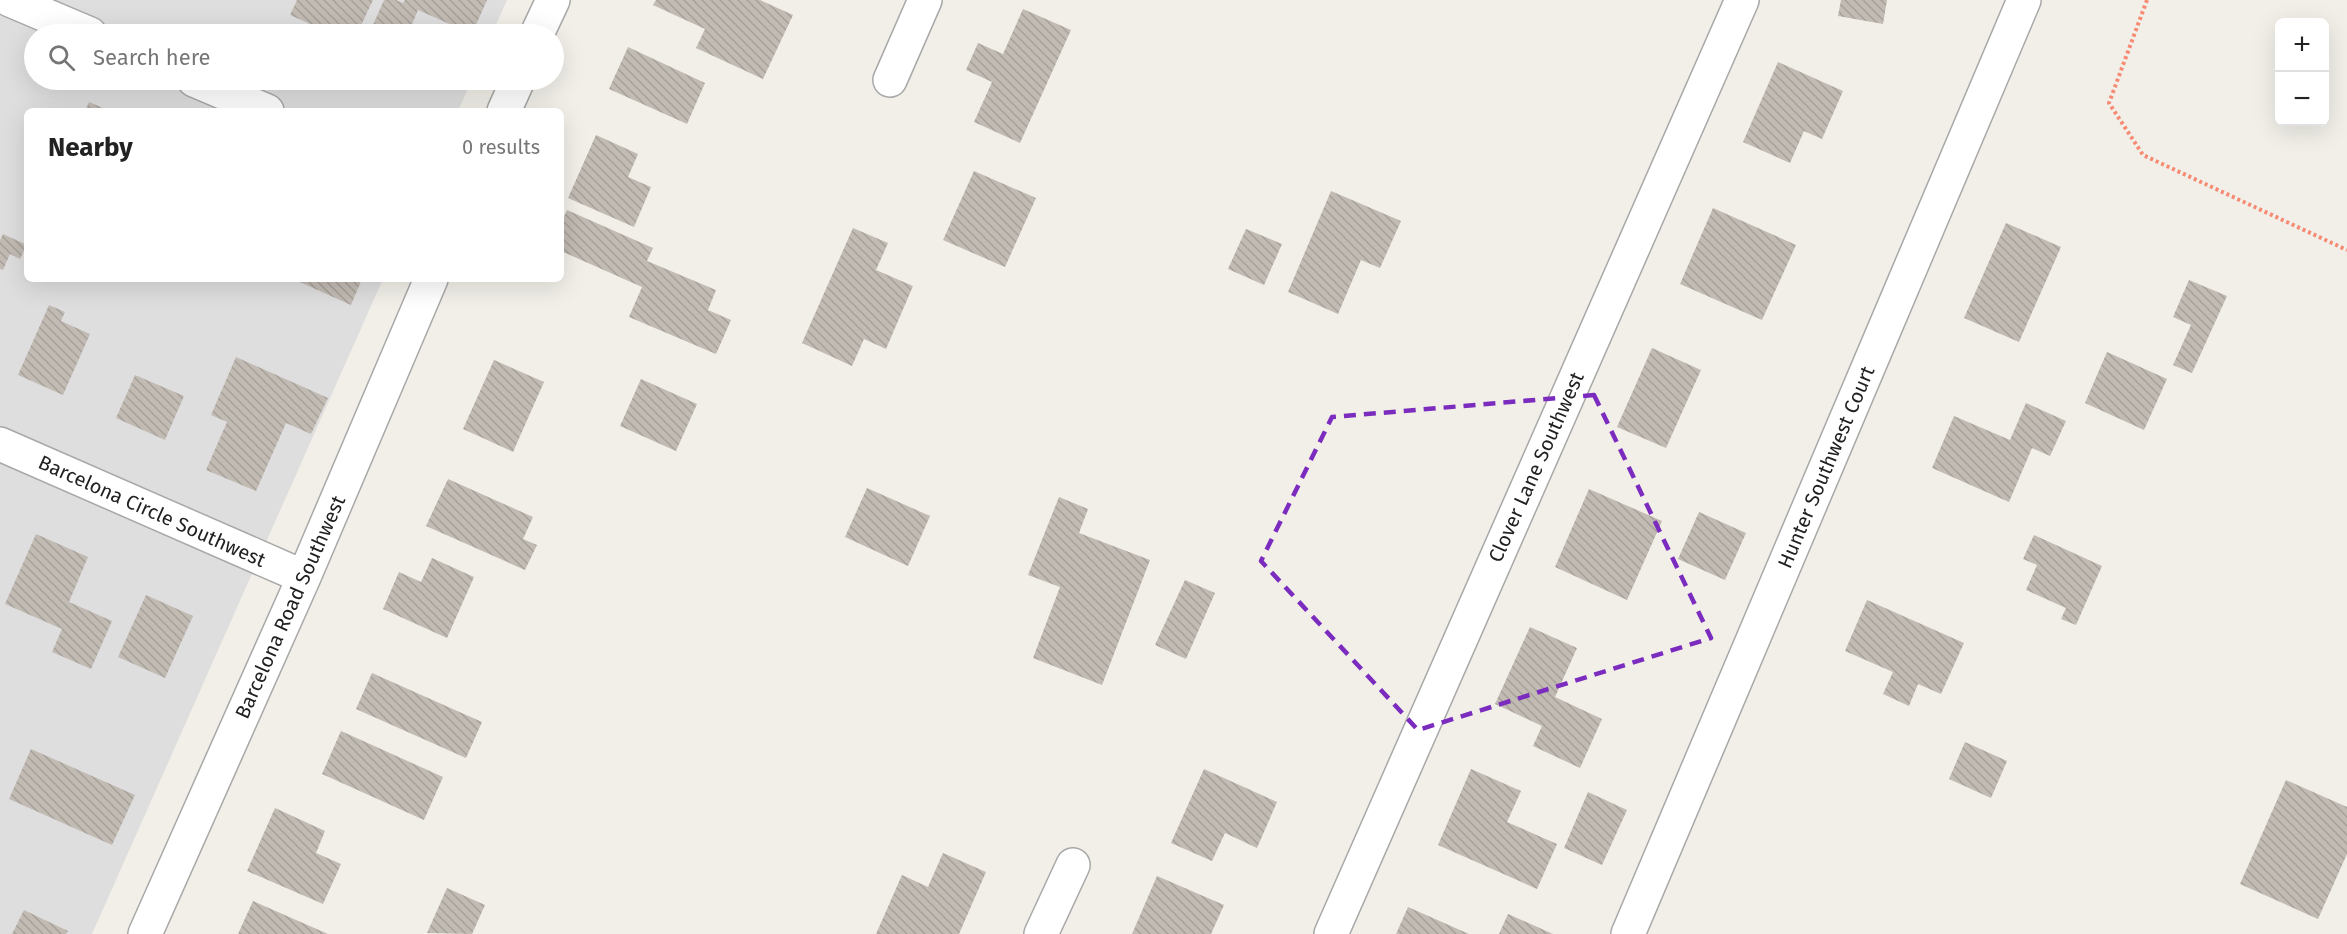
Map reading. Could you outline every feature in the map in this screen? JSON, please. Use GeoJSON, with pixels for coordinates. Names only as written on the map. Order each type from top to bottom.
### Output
{"type":"FeatureCollection","features":[{"type":"Feature","properties":{"kind":"street"},"geometry":{"type":"LineString","coordinates":[[10,0],[66,24]]}},
{"type":"Feature","properties":{"kind":"street"},"geometry":{"type":"LineString","coordinates":[[542,24],[553,0]]}},
{"type":"Feature","properties":{"kind":"street"},"geometry":{"type":"LineString","coordinates":[[890,80],[925,0]]}},
{"type":"Feature","properties":{"kind":"street","name":"Clover Lane Southwest"},"geometry":{"type":"LineString","coordinates":[[1331,934],[1742,0]]}},
{"type":"Feature","properties":{"kind":"street","name":"Hunter Southwest Court"},"geometry":{"type":"LineString","coordinates":[[1628,934],[2025,0]]}},
{"type":"Feature","properties":{"kind":"street"},"geometry":{"type":"LineString","coordinates":[[218,90],[260,108]]}},
{"type":"Feature","properties":{"kind":"street"},"geometry":{"type":"LineString","coordinates":[[505,108],[513,90]]}},
{"type":"Feature","properties":{"kind":"street","name":"Barcelona Road Southwest"},"geometry":{"type":"LineString","coordinates":[[145,934],[304,577],[430,282]]}},
{"type":"Feature","properties":{"kind":"street","name":"Barcelona Circle Southwest"},"geometry":{"type":"LineString","coordinates":[[0,444],[304,577]]}},
{"type":"Feature","properties":{"kind":"street"},"geometry":{"type":"LineString","coordinates":[[1041,934],[1073,865]]}},
{"type":"Feature","properties":{"kind":"path"},"geometry":{"type":"LineString","coordinates":[[2147,0],[2109,103],[2143,154],[2347,250]]}},
{"type":"Feature","properties":{"kind":"highlighted area"},"geometry":{"type":"Polygon","coordinates":[[[1594,395],[1711,638],[1418,730],[1261,561],[1332,417],[1594,395]]]}},
{"type":"Feature","properties":{"kind":"shaded area"},"geometry":{"type":"Polygon","coordinates":[[[0,0],[507,0],[496,24],[24,24],[24,90],[467,90],[459,108],[24,108],[24,282],[382,282],[92,934],[0,934],[0,0]]]}},
{"type":"Feature","properties":{"kind":"building"},"geometry":{"type":"Polygon","coordinates":[[[297,0],[373,0],[362,24],[310,24],[290,15],[297,0]]]}},
{"type":"Feature","properties":{"kind":"building"},"geometry":{"type":"Polygon","coordinates":[[[384,0],[396,0],[403,3],[405,0],[487,0],[476,24],[450,24],[418,10],[412,24],[373,24],[384,0]]]}},
{"type":"Feature","properties":{"kind":"building"},"geometry":{"type":"Polygon","coordinates":[[[656,0],[760,0],[793,15],[763,79],[696,48],[705,29],[653,5],[656,0]]]}},
{"type":"Feature","properties":{"kind":"building"},"geometry":{"type":"Polygon","coordinates":[[[1841,0],[1887,0],[1883,24],[1838,16],[1841,0]]]}},
{"type":"Feature","properties":{"kind":"building"},"geometry":{"type":"Polygon","coordinates":[[[1023,9],[1071,30],[1020,143],[974,122],[992,82],[966,70],[978,43],[1003,54],[1023,9]]]}},
{"type":"Feature","properties":{"kind":"building"},"geometry":{"type":"Polygon","coordinates":[[[628,47],[705,83],[687,124],[609,89],[628,47]]]}},
{"type":"Feature","properties":{"kind":"building"},"geometry":{"type":"Polygon","coordinates":[[[1778,62],[1843,91],[1822,139],[1804,131],[1790,163],[1743,142],[1778,62]]]}},
{"type":"Feature","properties":{"kind":"building"},"geometry":{"type":"Polygon","coordinates":[[[89,102],[103,108],[86,108],[89,102]]]}},
{"type":"Feature","properties":{"kind":"building"},"geometry":{"type":"Polygon","coordinates":[[[596,135],[638,154],[628,177],[651,187],[634,227],[568,198],[596,135]]]}},
{"type":"Feature","properties":{"kind":"building"},"geometry":{"type":"Polygon","coordinates":[[[974,171],[1036,198],[1005,267],[943,240],[974,171]]]}},
{"type":"Feature","properties":{"kind":"building"},"geometry":{"type":"Polygon","coordinates":[[[1331,191],[1401,221],[1380,268],[1361,260],[1338,314],[1288,292],[1331,191]]]}},
{"type":"Feature","properties":{"kind":"building"},"geometry":{"type":"Polygon","coordinates":[[[1713,208],[1796,245],[1762,320],[1680,284],[1713,208]]]}},
{"type":"Feature","properties":{"kind":"building"},"geometry":{"type":"Polygon","coordinates":[[[567,210],[653,248],[647,261],[716,290],[708,310],[731,320],[716,354],[629,317],[642,287],[564,252],[564,216],[567,210]]]}},
{"type":"Feature","properties":{"kind":"building"},"geometry":{"type":"Polygon","coordinates":[[[2006,223],[2061,247],[2019,342],[1964,318],[2006,223]]]}},
{"type":"Feature","properties":{"kind":"building"},"geometry":{"type":"Polygon","coordinates":[[[853,228],[888,243],[876,270],[913,286],[886,349],[864,339],[852,366],[802,343],[853,228]]]}},
{"type":"Feature","properties":{"kind":"building"},"geometry":{"type":"Polygon","coordinates":[[[1246,229],[1282,244],[1264,285],[1228,269],[1246,229]]]}},
{"type":"Feature","properties":{"kind":"building"},"geometry":{"type":"Polygon","coordinates":[[[3,234],[24,244],[24,251],[20,259],[10,254],[3,270],[0,269],[0,240],[3,234]]]}},
{"type":"Feature","properties":{"kind":"building"},"geometry":{"type":"Polygon","coordinates":[[[2189,280],[2227,296],[2192,373],[2173,365],[2191,325],[2173,317],[2189,280]]]}},
{"type":"Feature","properties":{"kind":"building"},"geometry":{"type":"Polygon","coordinates":[[[300,282],[361,282],[351,305],[300,282]]]}},
{"type":"Feature","properties":{"kind":"building"},"geometry":{"type":"Polygon","coordinates":[[[49,305],[65,312],[61,321],[90,334],[63,395],[18,375],[49,305]]]}},
{"type":"Feature","properties":{"kind":"building"},"geometry":{"type":"Polygon","coordinates":[[[1652,348],[1701,370],[1666,448],[1617,427],[1652,348]]]}},
{"type":"Feature","properties":{"kind":"building"},"geometry":{"type":"Polygon","coordinates":[[[2107,352],[2167,379],[2144,430],[2085,403],[2107,352]]]}},
{"type":"Feature","properties":{"kind":"building"},"geometry":{"type":"Polygon","coordinates":[[[236,357],[328,398],[311,434],[286,423],[256,491],[206,470],[227,422],[211,415],[236,357]]]}},
{"type":"Feature","properties":{"kind":"building"},"geometry":{"type":"Polygon","coordinates":[[[494,360],[544,382],[513,452],[463,429],[494,360]]]}},
{"type":"Feature","properties":{"kind":"building"},"geometry":{"type":"Polygon","coordinates":[[[135,375],[184,396],[165,440],[116,418],[135,375]]]}},
{"type":"Feature","properties":{"kind":"building"},"geometry":{"type":"Polygon","coordinates":[[[641,379],[697,404],[676,451],[620,426],[641,379]]]}},
{"type":"Feature","properties":{"kind":"building"},"geometry":{"type":"Polygon","coordinates":[[[2026,403],[2066,421],[2050,456],[2032,448],[2009,502],[1932,468],[1954,416],[2010,440],[2026,403]]]}},
{"type":"Feature","properties":{"kind":"building"},"geometry":{"type":"Polygon","coordinates":[[[448,479],[533,517],[523,539],[537,545],[525,570],[426,526],[448,479]]]}},
{"type":"Feature","properties":{"kind":"building"},"geometry":{"type":"Polygon","coordinates":[[[867,488],[930,516],[908,566],[845,537],[867,488]]]}},
{"type":"Feature","properties":{"kind":"building"},"geometry":{"type":"Polygon","coordinates":[[[1589,489],[1662,521],[1627,600],[1555,567],[1589,489]]]}},
{"type":"Feature","properties":{"kind":"building"},"geometry":{"type":"Polygon","coordinates":[[[1059,497],[1088,509],[1079,533],[1150,560],[1102,685],[1033,658],[1060,587],[1028,575],[1059,497]]]}},
{"type":"Feature","properties":{"kind":"building"},"geometry":{"type":"Polygon","coordinates":[[[1699,512],[1746,533],[1725,580],[1678,559],[1699,512]]]}},
{"type":"Feature","properties":{"kind":"building"},"geometry":{"type":"Polygon","coordinates":[[[36,534],[88,557],[69,602],[112,621],[91,669],[52,652],[62,629],[5,604],[36,534]]]}},
{"type":"Feature","properties":{"kind":"building"},"geometry":{"type":"Polygon","coordinates":[[[2034,535],[2102,566],[2076,625],[2061,619],[2066,608],[2026,590],[2037,565],[2023,559],[2034,535]]]}},
{"type":"Feature","properties":{"kind":"building"},"geometry":{"type":"Polygon","coordinates":[[[432,558],[474,577],[447,638],[383,609],[399,572],[421,582],[432,558]]]}},
{"type":"Feature","properties":{"kind":"building"},"geometry":{"type":"Polygon","coordinates":[[[1185,580],[1215,593],[1186,659],[1155,645],[1185,580]]]}},
{"type":"Feature","properties":{"kind":"building"},"geometry":{"type":"Polygon","coordinates":[[[146,595],[193,616],[165,678],[118,657],[146,595]]]}},
{"type":"Feature","properties":{"kind":"building"},"geometry":{"type":"Polygon","coordinates":[[[1867,600],[1964,643],[1941,694],[1918,684],[1909,706],[1883,694],[1893,672],[1845,651],[1867,600]]]}},
{"type":"Feature","properties":{"kind":"building"},"geometry":{"type":"Polygon","coordinates":[[[1530,627],[1577,648],[1555,697],[1602,719],[1580,768],[1533,746],[1542,726],[1495,704],[1530,627]]]}},
{"type":"Feature","properties":{"kind":"building"},"geometry":{"type":"Polygon","coordinates":[[[372,673],[482,722],[466,758],[356,709],[372,673]]]}},
{"type":"Feature","properties":{"kind":"building"},"geometry":{"type":"Polygon","coordinates":[[[341,731],[443,777],[424,820],[322,774],[341,731]]]}},
{"type":"Feature","properties":{"kind":"building"},"geometry":{"type":"Polygon","coordinates":[[[1965,742],[2007,761],[1991,798],[1949,779],[1965,742]]]}},
{"type":"Feature","properties":{"kind":"building"},"geometry":{"type":"Polygon","coordinates":[[[31,749],[135,795],[112,845],[9,799],[31,749]]]}},
{"type":"Feature","properties":{"kind":"building"},"geometry":{"type":"Polygon","coordinates":[[[1204,769],[1277,802],[1257,848],[1225,833],[1212,861],[1171,843],[1204,769]]]}},
{"type":"Feature","properties":{"kind":"building"},"geometry":{"type":"Polygon","coordinates":[[[1471,769],[1521,791],[1507,822],[1557,844],[1537,889],[1438,845],[1471,769]]]}},
{"type":"Feature","properties":{"kind":"building"},"geometry":{"type":"Polygon","coordinates":[[[2286,780],[2347,807],[2347,854],[2318,919],[2240,884],[2286,780]]]}},
{"type":"Feature","properties":{"kind":"building"},"geometry":{"type":"Polygon","coordinates":[[[1588,792],[1627,810],[1602,865],[1564,848],[1588,792]]]}},
{"type":"Feature","properties":{"kind":"building"},"geometry":{"type":"Polygon","coordinates":[[[275,808],[325,831],[316,853],[341,864],[323,904],[247,871],[275,808]]]}},
{"type":"Feature","properties":{"kind":"building"},"geometry":{"type":"Polygon","coordinates":[[[943,853],[986,872],[959,934],[876,934],[902,875],[928,887],[943,853]]]}},
{"type":"Feature","properties":{"kind":"building"},"geometry":{"type":"Polygon","coordinates":[[[1157,876],[1224,905],[1211,934],[1132,934],[1157,876]]]}},
{"type":"Feature","properties":{"kind":"building"},"geometry":{"type":"Polygon","coordinates":[[[447,888],[485,905],[472,934],[427,933],[447,888]]]}},
{"type":"Feature","properties":{"kind":"building"},"geometry":{"type":"Polygon","coordinates":[[[253,901],[328,934],[238,934],[253,901]]]}},
{"type":"Feature","properties":{"kind":"building"},"geometry":{"type":"Polygon","coordinates":[[[1408,907],[1469,934],[1396,934],[1408,907]]]}},
{"type":"Feature","properties":{"kind":"building"},"geometry":{"type":"Polygon","coordinates":[[[24,910],[68,931],[66,934],[12,934],[24,910]]]}},
{"type":"Feature","properties":{"kind":"building"},"geometry":{"type":"Polygon","coordinates":[[[1508,914],[1553,934],[1499,934],[1508,914]]]}}]}
